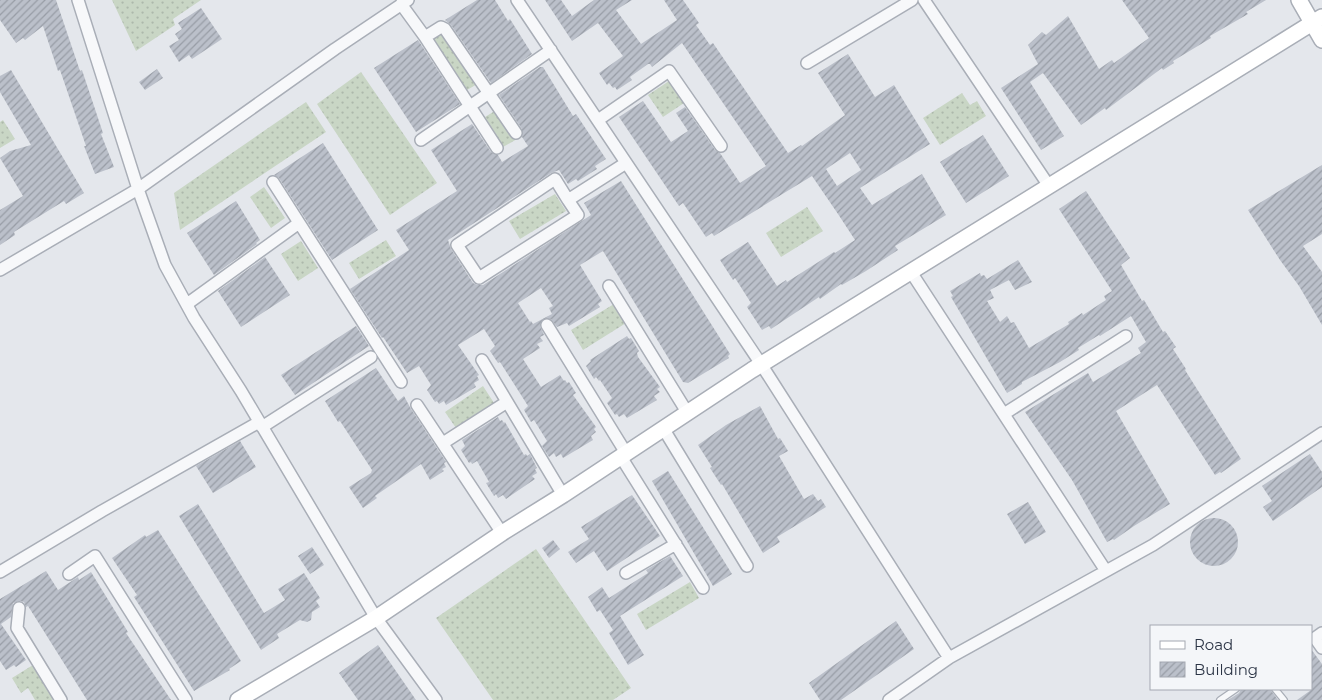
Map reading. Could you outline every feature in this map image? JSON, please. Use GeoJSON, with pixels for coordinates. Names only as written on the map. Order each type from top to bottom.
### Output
{"type":"FeatureCollection","features":[{"type":"Feature","properties":{"kind":"street"},"geometry":{"type":"LineString","coordinates":[[78,0],[138,189],[165,265],[376,618],[436,700]]}},
{"type":"Feature","properties":{"kind":"street"},"geometry":{"type":"LineString","coordinates":[[517,0],[762,364],[949,658]]}},
{"type":"Feature","properties":{"kind":"street"},"geometry":{"type":"LineString","coordinates":[[807,62],[912,0]]}},
{"type":"Feature","properties":{"kind":"street"},"geometry":{"type":"LineString","coordinates":[[924,0],[1049,186]]}},
{"type":"Feature","properties":{"kind":"street"},"geometry":{"type":"LineString","coordinates":[[1299,0],[1317,20],[1322,40]]}},
{"type":"Feature","properties":{"kind":"street"},"geometry":{"type":"LineString","coordinates":[[0,270],[138,189],[405,2],[425,37],[497,148]]}},
{"type":"Feature","properties":{"kind":"street"},"geometry":{"type":"LineString","coordinates":[[238,700],[376,618],[502,533],[762,364],[1317,20]]}},
{"type":"Feature","properties":{"kind":"street"},"geometry":{"type":"LineString","coordinates":[[425,37],[441,27],[445,29],[516,133]]}},
{"type":"Feature","properties":{"kind":"street"},"geometry":{"type":"LineString","coordinates":[[421,140],[551,50]]}},
{"type":"Feature","properties":{"kind":"street"},"geometry":{"type":"LineString","coordinates":[[598,120],[669,71],[721,146]]}},
{"type":"Feature","properties":{"kind":"street"},"geometry":{"type":"LineString","coordinates":[[568,200],[626,163]]}},
{"type":"Feature","properties":{"kind":"street"},"geometry":{"type":"LineString","coordinates":[[555,179],[568,200],[578,215],[479,278],[457,245],[555,179]]}},
{"type":"Feature","properties":{"kind":"street"},"geometry":{"type":"LineString","coordinates":[[273,182],[400,382]]}},
{"type":"Feature","properties":{"kind":"street"},"geometry":{"type":"LineString","coordinates":[[187,304],[299,223]]}},
{"type":"Feature","properties":{"kind":"street"},"geometry":{"type":"LineString","coordinates":[[911,272],[1106,571]]}},
{"type":"Feature","properties":{"kind":"street"},"geometry":{"type":"LineString","coordinates":[[609,286],[687,412]]}},
{"type":"Feature","properties":{"kind":"street"},"geometry":{"type":"LineString","coordinates":[[548,325],[703,588]]}},
{"type":"Feature","properties":{"kind":"street"},"geometry":{"type":"LineString","coordinates":[[1004,414],[1126,336]]}},
{"type":"Feature","properties":{"kind":"street"},"geometry":{"type":"LineString","coordinates":[[0,572],[102,511],[260,425],[371,357]]}},
{"type":"Feature","properties":{"kind":"street"},"geometry":{"type":"LineString","coordinates":[[482,360],[563,495]]}},
{"type":"Feature","properties":{"kind":"street"},"geometry":{"type":"LineString","coordinates":[[443,443],[507,402]]}},
{"type":"Feature","properties":{"kind":"street"},"geometry":{"type":"LineString","coordinates":[[417,404],[502,533]]}},
{"type":"Feature","properties":{"kind":"street"},"geometry":{"type":"LineString","coordinates":[[663,428],[748,566]]}},
{"type":"Feature","properties":{"kind":"street"},"geometry":{"type":"LineString","coordinates":[[889,700],[949,658],[1153,545],[1322,432]]}},
{"type":"Feature","properties":{"kind":"street"},"geometry":{"type":"LineString","coordinates":[[626,573],[676,544]]}},
{"type":"Feature","properties":{"kind":"street"},"geometry":{"type":"LineString","coordinates":[[69,574],[95,556],[186,700]]}},
{"type":"Feature","properties":{"kind":"street"},"geometry":{"type":"LineString","coordinates":[[19,608],[17,628],[61,700]]}},
{"type":"Feature","properties":{"kind":"street"},"geometry":{"type":"LineString","coordinates":[[1322,633],[1315,638],[1322,648]]}},
{"type":"Feature","properties":{"kind":"lane"},"geometry":{"type":"LineString","coordinates":[[1220,700],[1235,690]]}},
{"type":"Feature","properties":{"kind":"lane"},"geometry":{"type":"LineString","coordinates":[[1276,690],[1284,700]]}},
{"type":"Feature","properties":{"kind":"green space"},"geometry":{"type":"Polygon","coordinates":[[[112,0],[201,0],[173,19],[175,25],[136,51],[112,0]]]}},
{"type":"Feature","properties":{"kind":"green space"},"geometry":{"type":"Polygon","coordinates":[[[445,32],[479,83],[467,90],[433,39],[445,32]]]}},
{"type":"Feature","properties":{"kind":"green space"},"geometry":{"type":"Polygon","coordinates":[[[361,72],[437,183],[390,215],[317,104],[361,72]]]}},
{"type":"Feature","properties":{"kind":"green space"},"geometry":{"type":"Polygon","coordinates":[[[672,79],[687,101],[663,117],[648,95],[672,79]]]}},
{"type":"Feature","properties":{"kind":"green space"},"geometry":{"type":"Polygon","coordinates":[[[962,93],[970,105],[977,101],[986,116],[940,145],[923,118],[962,93]]]}},
{"type":"Feature","properties":{"kind":"green space"},"geometry":{"type":"Polygon","coordinates":[[[306,102],[326,132],[180,230],[174,193],[306,102]]]}},
{"type":"Feature","properties":{"kind":"green space"},"geometry":{"type":"Polygon","coordinates":[[[498,109],[517,139],[503,147],[485,117],[498,109]]]}},
{"type":"Feature","properties":{"kind":"green space"},"geometry":{"type":"Polygon","coordinates":[[[3,120],[15,139],[0,148],[0,122],[3,120]]]}},
{"type":"Feature","properties":{"kind":"green space"},"geometry":{"type":"Polygon","coordinates":[[[264,187],[285,218],[271,228],[250,197],[264,187]]]}},
{"type":"Feature","properties":{"kind":"green space"},"geometry":{"type":"Polygon","coordinates":[[[555,194],[566,211],[520,239],[509,221],[555,194]]]}},
{"type":"Feature","properties":{"kind":"green space"},"geometry":{"type":"Polygon","coordinates":[[[807,207],[823,231],[781,257],[766,233],[807,207]]]}},
{"type":"Feature","properties":{"kind":"green space"},"geometry":{"type":"Polygon","coordinates":[[[386,240],[396,256],[359,279],[349,263],[386,240]]]}},
{"type":"Feature","properties":{"kind":"green space"},"geometry":{"type":"Polygon","coordinates":[[[301,241],[318,268],[298,281],[281,254],[301,241]]]}},
{"type":"Feature","properties":{"kind":"green space"},"geometry":{"type":"Polygon","coordinates":[[[614,304],[626,323],[583,350],[571,330],[614,304]]]}},
{"type":"Feature","properties":{"kind":"green space"},"geometry":{"type":"Polygon","coordinates":[[[483,386],[494,403],[456,428],[445,412],[483,386]]]}},
{"type":"Feature","properties":{"kind":"green space"},"geometry":{"type":"Polygon","coordinates":[[[536,549],[631,688],[613,700],[493,700],[436,618],[536,549]]]}},
{"type":"Feature","properties":{"kind":"green space"},"geometry":{"type":"Polygon","coordinates":[[[690,582],[699,598],[646,630],[637,614],[690,582]]]}},
{"type":"Feature","properties":{"kind":"green space"},"geometry":{"type":"Polygon","coordinates":[[[33,665],[54,699],[35,700],[28,688],[21,693],[12,678],[33,665]]]}},
{"type":"Feature","properties":{"kind":"building"},"geometry":{"type":"Polygon","coordinates":[[[0,0],[56,0],[80,71],[82,70],[103,133],[101,134],[114,167],[95,174],[43,26],[25,40],[23,38],[16,43],[0,20],[0,0]]]}},
{"type":"Feature","properties":{"kind":"building"},"geometry":{"type":"Polygon","coordinates":[[[477,0],[495,0],[508,21],[510,19],[532,54],[491,83],[451,25],[445,20],[477,0]]]}},
{"type":"Feature","properties":{"kind":"building"},"geometry":{"type":"Polygon","coordinates":[[[545,0],[561,0],[572,16],[594,0],[632,0],[616,10],[641,44],[677,20],[664,0],[683,0],[699,23],[696,25],[710,45],[713,43],[788,153],[802,146],[845,115],[818,73],[848,54],[875,97],[894,85],[930,144],[860,188],[872,205],[922,174],[946,215],[895,246],[898,250],[866,271],[841,284],[820,299],[819,297],[771,329],[769,326],[762,330],[747,307],[751,303],[735,278],[733,280],[720,260],[748,242],[777,286],[786,280],[787,282],[855,240],[838,214],[812,176],[714,236],[712,233],[706,237],[683,203],[679,206],[619,117],[643,101],[671,142],[688,131],[676,113],[685,107],[740,183],[766,166],[682,43],[652,67],[648,64],[630,77],[632,80],[617,90],[609,83],[607,85],[599,73],[623,56],[598,23],[572,41],[545,0]],[[850,153],[826,169],[837,186],[861,170],[850,153]]]}},
{"type":"Feature","properties":{"kind":"building"},"geometry":{"type":"Polygon","coordinates":[[[1122,0],[1266,0],[1246,12],[1248,14],[1210,36],[1211,38],[1173,61],[1174,63],[1163,70],[1162,68],[1106,110],[1105,108],[1081,125],[1043,73],[1030,82],[1064,136],[1041,150],[1001,88],[1038,64],[1028,45],[1042,32],[1046,35],[1068,16],[1099,69],[1112,60],[1114,63],[1149,38],[1122,0]]]}},
{"type":"Feature","properties":{"kind":"building"},"geometry":{"type":"Polygon","coordinates":[[[201,8],[222,39],[192,59],[189,55],[179,62],[169,46],[179,40],[175,34],[182,29],[178,23],[201,8]]]}},
{"type":"Feature","properties":{"kind":"building"},"geometry":{"type":"Polygon","coordinates":[[[418,40],[460,104],[416,132],[374,68],[418,40]]]}},
{"type":"Feature","properties":{"kind":"building"},"geometry":{"type":"Polygon","coordinates":[[[540,67],[543,67],[573,116],[576,114],[606,159],[595,166],[597,169],[578,181],[576,179],[568,184],[559,170],[551,173],[448,240],[451,249],[473,283],[483,285],[591,215],[584,203],[621,181],[730,354],[729,358],[688,383],[683,382],[603,251],[580,265],[602,301],[598,304],[600,307],[569,326],[567,323],[557,327],[551,319],[543,319],[540,326],[544,335],[540,337],[543,341],[537,344],[540,348],[523,359],[541,387],[560,375],[564,381],[569,382],[576,393],[573,395],[596,427],[594,429],[596,432],[591,436],[593,440],[563,458],[561,454],[556,457],[554,453],[549,457],[542,446],[547,441],[534,420],[531,422],[524,410],[528,406],[500,362],[498,363],[490,351],[495,346],[484,329],[458,345],[479,375],[477,376],[479,380],[474,383],[476,387],[446,405],[444,401],[439,404],[437,401],[435,402],[427,390],[431,385],[419,366],[407,373],[350,289],[409,250],[396,230],[457,191],[431,150],[472,124],[491,152],[498,155],[502,162],[528,146],[522,137],[522,129],[499,95],[540,67]],[[541,288],[518,303],[533,324],[552,314],[549,308],[553,306],[541,288]]]}},
{"type":"Feature","properties":{"kind":"building"},"geometry":{"type":"Polygon","coordinates":[[[157,69],[163,78],[145,90],[139,82],[157,69]]]}},
{"type":"Feature","properties":{"kind":"building"},"geometry":{"type":"Polygon","coordinates":[[[11,70],[84,193],[66,204],[64,201],[14,232],[15,235],[0,245],[0,210],[23,196],[0,158],[10,151],[31,145],[0,92],[0,76],[11,70]]]}},
{"type":"Feature","properties":{"kind":"building"},"geometry":{"type":"Polygon","coordinates":[[[983,135],[1009,176],[966,203],[940,162],[983,135]]]}},
{"type":"Feature","properties":{"kind":"building"},"geometry":{"type":"Polygon","coordinates":[[[323,143],[378,230],[332,260],[279,178],[274,175],[323,143]]]}},
{"type":"Feature","properties":{"kind":"building"},"geometry":{"type":"Polygon","coordinates":[[[1322,165],[1322,234],[1303,246],[1322,272],[1322,325],[1299,286],[1248,210],[1322,165]]]}},
{"type":"Feature","properties":{"kind":"building"},"geometry":{"type":"Polygon","coordinates":[[[1086,191],[1130,258],[1121,265],[1142,301],[1144,300],[1163,332],[1165,331],[1176,347],[1173,349],[1185,370],[1241,459],[1215,475],[1157,385],[1116,411],[1170,504],[1114,540],[1107,542],[1072,480],[1025,412],[1088,373],[1093,382],[1141,353],[1138,348],[1146,342],[1131,316],[1078,348],[1079,350],[1060,362],[1022,382],[1022,384],[1007,393],[951,297],[953,296],[950,291],[980,273],[981,276],[984,275],[987,279],[1018,260],[1032,282],[1015,290],[1009,280],[990,290],[994,298],[987,301],[1000,322],[1007,316],[1011,323],[1014,322],[1029,348],[1069,324],[1068,322],[1082,313],[1083,315],[1106,300],[1104,296],[1112,291],[1059,209],[1086,191]]]}},
{"type":"Feature","properties":{"kind":"building"},"geometry":{"type":"Polygon","coordinates":[[[236,201],[260,240],[214,275],[187,233],[236,201]]]}},
{"type":"Feature","properties":{"kind":"building"},"geometry":{"type":"Polygon","coordinates":[[[265,257],[290,295],[241,327],[218,291],[265,257]]]}},
{"type":"Feature","properties":{"kind":"building"},"geometry":{"type":"Polygon","coordinates":[[[356,326],[369,346],[295,395],[281,375],[356,326]]]}},
{"type":"Feature","properties":{"kind":"building"},"geometry":{"type":"Polygon","coordinates":[[[627,336],[629,339],[631,338],[639,351],[637,353],[638,357],[660,387],[657,389],[660,392],[654,396],[657,400],[627,418],[624,414],[619,417],[617,414],[615,415],[607,403],[612,398],[600,380],[596,377],[594,379],[586,366],[590,360],[627,336]]]}},
{"type":"Feature","properties":{"kind":"building"},"geometry":{"type":"Polygon","coordinates":[[[376,368],[398,401],[404,396],[446,462],[444,463],[446,467],[442,469],[444,471],[430,480],[421,464],[375,496],[377,498],[363,508],[349,487],[371,473],[372,470],[325,401],[376,368]]]}},
{"type":"Feature","properties":{"kind":"building"},"geometry":{"type":"Polygon","coordinates":[[[760,406],[778,439],[780,438],[788,451],[779,456],[804,499],[813,494],[818,501],[821,499],[826,507],[777,537],[780,542],[763,553],[722,484],[710,468],[712,467],[698,445],[726,425],[760,406]]]}},
{"type":"Feature","properties":{"kind":"building"},"geometry":{"type":"Polygon","coordinates":[[[498,417],[500,421],[505,422],[524,455],[530,454],[537,468],[535,469],[537,473],[532,476],[535,479],[506,499],[503,495],[498,498],[496,494],[494,496],[486,483],[489,482],[477,461],[472,464],[471,462],[469,463],[461,450],[465,446],[462,440],[498,417]]]}},
{"type":"Feature","properties":{"kind":"building"},"geometry":{"type":"Polygon","coordinates":[[[240,441],[256,467],[213,493],[196,466],[240,441]]]}},
{"type":"Feature","properties":{"kind":"building"},"geometry":{"type":"Polygon","coordinates":[[[1310,454],[1322,472],[1322,487],[1273,521],[1263,507],[1272,501],[1262,486],[1310,454]]]}},
{"type":"Feature","properties":{"kind":"building"},"geometry":{"type":"Polygon","coordinates":[[[668,471],[732,574],[713,586],[652,481],[668,471]]]}},
{"type":"Feature","properties":{"kind":"building"},"geometry":{"type":"Polygon","coordinates":[[[632,495],[660,536],[607,571],[594,551],[576,563],[568,552],[589,539],[581,527],[632,495]]]}},
{"type":"Feature","properties":{"kind":"building"},"geometry":{"type":"Polygon","coordinates":[[[1028,502],[1046,532],[1025,544],[1007,514],[1028,502]]]}},
{"type":"Feature","properties":{"kind":"building"},"geometry":{"type":"Polygon","coordinates":[[[198,504],[264,613],[285,600],[278,589],[304,573],[320,598],[316,601],[320,607],[312,612],[311,620],[307,622],[300,620],[277,634],[279,638],[261,650],[179,516],[198,504]]]}},
{"type":"Feature","properties":{"kind":"building"},"geometry":{"type":"Polygon","coordinates":[[[1214,518],[1223,520],[1231,525],[1236,533],[1238,542],[1236,551],[1231,559],[1223,564],[1214,566],[1205,564],[1197,559],[1192,551],[1190,542],[1192,533],[1197,525],[1205,520],[1214,518]]]}},
{"type":"Feature","properties":{"kind":"building"},"geometry":{"type":"Polygon","coordinates":[[[158,530],[241,661],[230,670],[194,691],[134,597],[137,595],[112,558],[145,535],[146,537],[158,530]]]}},
{"type":"Feature","properties":{"kind":"building"},"geometry":{"type":"Polygon","coordinates":[[[553,540],[560,549],[549,558],[542,548],[553,540]]]}},
{"type":"Feature","properties":{"kind":"building"},"geometry":{"type":"Polygon","coordinates":[[[312,547],[324,565],[310,574],[298,556],[312,547]]]}},
{"type":"Feature","properties":{"kind":"building"},"geometry":{"type":"Polygon","coordinates":[[[670,556],[683,576],[620,616],[644,655],[628,665],[609,633],[613,630],[600,610],[597,612],[588,597],[602,587],[609,598],[648,573],[646,570],[670,556]]]}},
{"type":"Feature","properties":{"kind":"building"},"geometry":{"type":"Polygon","coordinates":[[[46,571],[58,590],[78,577],[79,580],[91,572],[128,632],[126,633],[171,700],[87,700],[28,606],[26,607],[24,602],[20,601],[13,603],[11,617],[1,624],[26,660],[16,667],[14,665],[6,670],[0,661],[0,599],[46,571]]]}},
{"type":"Feature","properties":{"kind":"building"},"geometry":{"type":"Polygon","coordinates":[[[896,621],[914,649],[841,700],[820,700],[809,683],[896,621]]]}},
{"type":"Feature","properties":{"kind":"building"},"geometry":{"type":"Polygon","coordinates":[[[378,645],[416,700],[358,700],[339,673],[378,645]]]}},
{"type":"Feature","properties":{"kind":"building"},"geometry":{"type":"Polygon","coordinates":[[[1312,650],[1322,664],[1322,700],[1297,700],[1312,690],[1312,650]]]}},
{"type":"Feature","properties":{"kind":"building"},"geometry":{"type":"Polygon","coordinates":[[[1240,690],[1271,690],[1278,700],[1228,700],[1240,690]]]}}]}
